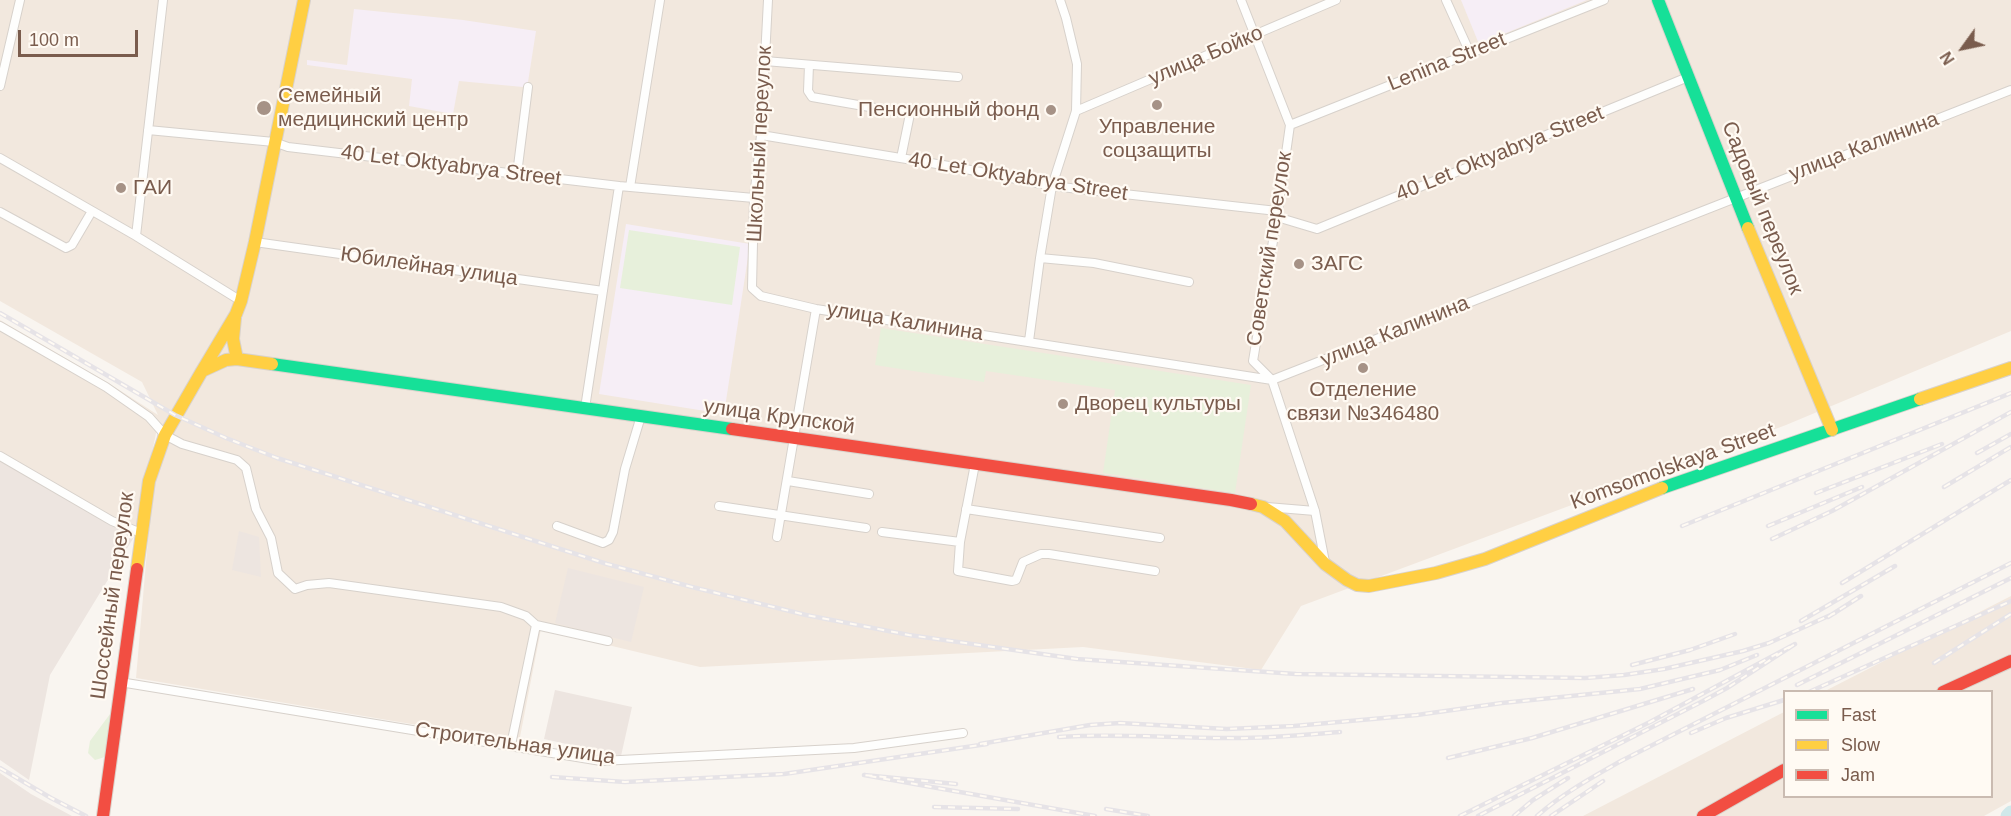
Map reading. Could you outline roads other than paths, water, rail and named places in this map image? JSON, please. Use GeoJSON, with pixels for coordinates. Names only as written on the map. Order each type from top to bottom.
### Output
{"type":"FeatureCollection","features":[{"type":"Feature","properties":{"kind":"main road"},"geometry":{"type":"LineString","coordinates":[[237,359],[233,330],[255,242],[304,0]]}},
{"type":"Feature","properties":{"kind":"main road","name":"Садовый переулок"},"geometry":{"type":"LineString","coordinates":[[1658,0],[1832,430]]}},
{"type":"Feature","properties":{"kind":"main road"},"geometry":{"type":"LineString","coordinates":[[202,371],[236,314]]}},
{"type":"Feature","properties":{"kind":"main road","name":"улица Крупской"},"geometry":{"type":"LineString","coordinates":[[202,371],[226,360],[237,359],[1231,500],[1263,507],[1285,521],[1325,564],[1347,580]]}},
{"type":"Feature","properties":{"kind":"main road","name":"Komsomolskaya Street"},"geometry":{"type":"LineString","coordinates":[[1347,580],[1357,585],[1369,586],[1436,573],[1485,559],[1648,493],[2011,368]]}},
{"type":"Feature","properties":{"kind":"main road","name":"Шоссейный переулок"},"geometry":{"type":"LineString","coordinates":[[103,816],[149,482],[165,435],[202,371]]}},
{"type":"Feature","properties":{"kind":"main road"},"geometry":{"type":"LineString","coordinates":[[1947,690],[2011,661]]}},
{"type":"Feature","properties":{"kind":"main road"},"geometry":{"type":"LineString","coordinates":[[1703,816],[1783,771]]}},
{"type":"Feature","properties":{"kind":"street"},"geometry":{"type":"LineString","coordinates":[[0,86],[20,0]]}},
{"type":"Feature","properties":{"kind":"street"},"geometry":{"type":"LineString","coordinates":[[136,236],[163,0]]}},
{"type":"Feature","properties":{"kind":"street"},"geometry":{"type":"LineString","coordinates":[[630,187],[660,0]]}},
{"type":"Feature","properties":{"kind":"street","name":"Школьный переулок"},"geometry":{"type":"LineString","coordinates":[[752,288],[754,198],[768,0]]}},
{"type":"Feature","properties":{"kind":"street"},"geometry":{"type":"LineString","coordinates":[[1029,341],[1040,258],[1053,186],[1077,111],[1077,64],[1060,0]]}},
{"type":"Feature","properties":{"kind":"street","name":"Советский переулок"},"geometry":{"type":"LineString","coordinates":[[1241,0],[1290,125],[1253,361],[1272,380],[1315,510],[1325,564]]}},
{"type":"Feature","properties":{"kind":"street","name":"улица Бойко"},"geometry":{"type":"LineString","coordinates":[[1077,111],[1336,0]]}},
{"type":"Feature","properties":{"kind":"street"},"geometry":{"type":"LineString","coordinates":[[1446,0],[1470,53]]}},
{"type":"Feature","properties":{"kind":"street","name":"Lenina Street"},"geometry":{"type":"LineString","coordinates":[[1290,125],[1604,0]]}},
{"type":"Feature","properties":{"kind":"street"},"geometry":{"type":"LineString","coordinates":[[765,61],[958,77]]}},
{"type":"Feature","properties":{"kind":"street"},"geometry":{"type":"LineString","coordinates":[[809,64],[808,91],[812,97],[910,114],[901,158]]}},
{"type":"Feature","properties":{"kind":"street","name":"40 Let Oktyabrya Street"},"geometry":{"type":"LineString","coordinates":[[760,135],[1053,186],[1277,214],[1317,229],[1688,77]]}},
{"type":"Feature","properties":{"kind":"street"},"geometry":{"type":"LineString","coordinates":[[517,174],[528,87]]}},
{"type":"Feature","properties":{"kind":"street","name":"улица Калинина"},"geometry":{"type":"LineString","coordinates":[[752,288],[761,296],[816,309],[1272,380],[2011,90]]}},
{"type":"Feature","properties":{"kind":"street","name":"40 Let Oktyabrya Street"},"geometry":{"type":"LineString","coordinates":[[148,130],[274,142],[288,147],[619,186],[754,198]]}},
{"type":"Feature","properties":{"kind":"street"},"geometry":{"type":"LineString","coordinates":[[0,159],[136,236],[240,301]]}},
{"type":"Feature","properties":{"kind":"street"},"geometry":{"type":"LineString","coordinates":[[585,408],[619,186]]}},
{"type":"Feature","properties":{"kind":"street"},"geometry":{"type":"LineString","coordinates":[[0,212],[66,248],[72,245],[92,211]]}},
{"type":"Feature","properties":{"kind":"street","name":"Юбилейная улица"},"geometry":{"type":"LineString","coordinates":[[255,242],[603,291]]}},
{"type":"Feature","properties":{"kind":"street"},"geometry":{"type":"LineString","coordinates":[[1040,258],[1094,263],[1189,282]]}},
{"type":"Feature","properties":{"kind":"street"},"geometry":{"type":"LineString","coordinates":[[777,537],[816,309]]}},
{"type":"Feature","properties":{"kind":"street"},"geometry":{"type":"LineString","coordinates":[[0,326],[106,387],[149,417],[165,435],[182,444],[237,460],[246,468],[256,508],[271,537],[279,573],[295,589],[307,585],[329,583],[501,607],[526,616],[536,625],[608,640]]}},
{"type":"Feature","properties":{"kind":"street"},"geometry":{"type":"LineString","coordinates":[[556,526],[603,543],[609,540],[613,532],[625,469],[641,416]]}},
{"type":"Feature","properties":{"kind":"street"},"geometry":{"type":"LineString","coordinates":[[0,456],[112,521],[141,533]]}},
{"type":"Feature","properties":{"kind":"street"},"geometry":{"type":"LineString","coordinates":[[975,464],[960,542],[958,571],[1012,581],[1016,579],[1023,562],[1041,554],[1155,571]]}},
{"type":"Feature","properties":{"kind":"street"},"geometry":{"type":"LineString","coordinates":[[788,481],[869,494]]}},
{"type":"Feature","properties":{"kind":"street"},"geometry":{"type":"LineString","coordinates":[[719,506],[866,528]]}},
{"type":"Feature","properties":{"kind":"street"},"geometry":{"type":"LineString","coordinates":[[1263,507],[1315,510]]}},
{"type":"Feature","properties":{"kind":"street"},"geometry":{"type":"LineString","coordinates":[[966,508],[1160,538]]}},
{"type":"Feature","properties":{"kind":"street"},"geometry":{"type":"LineString","coordinates":[[882,532],[960,542]]}},
{"type":"Feature","properties":{"kind":"street"},"geometry":{"type":"LineString","coordinates":[[511,745],[536,625]]}},
{"type":"Feature","properties":{"kind":"street","name":"Строительная улица"},"geometry":{"type":"LineString","coordinates":[[120,682],[601,761],[854,748],[963,734]]}},
{"type":"Feature","properties":{"kind":"waterway"},"geometry":{"type":"LineString","coordinates":[[2008,816],[2011,813]]}},
{"type":"Feature","properties":{"kind":"railway"},"geometry":{"type":"LineString","coordinates":[[0,313],[175,415],[277,458],[607,564],[806,615],[909,635],[1077,659],[1296,674],[1585,678],[1664,669],[1743,651],[1769,643],[1835,613]]}},
{"type":"Feature","properties":{"kind":"railway"},"geometry":{"type":"LineString","coordinates":[[1682,526],[2011,393]]}},
{"type":"Feature","properties":{"kind":"railway"},"geometry":{"type":"LineString","coordinates":[[1772,539],[1832,511],[2011,412]]}},
{"type":"Feature","properties":{"kind":"railway"},"geometry":{"type":"LineString","coordinates":[[1977,453],[2011,434]]}},
{"type":"Feature","properties":{"kind":"railway"},"geometry":{"type":"LineString","coordinates":[[1816,493],[1942,444]]}},
{"type":"Feature","properties":{"kind":"railway"},"geometry":{"type":"LineString","coordinates":[[1944,487],[2011,447]]}},
{"type":"Feature","properties":{"kind":"railway"},"geometry":{"type":"LineString","coordinates":[[1842,583],[2011,480]]}},
{"type":"Feature","properties":{"kind":"railway"},"geometry":{"type":"LineString","coordinates":[[1768,526],[1862,487]]}},
{"type":"Feature","properties":{"kind":"railway"},"geometry":{"type":"LineString","coordinates":[[1537,816],[1567,793],[1621,761],[2011,563]]}},
{"type":"Feature","properties":{"kind":"railway"},"geometry":{"type":"LineString","coordinates":[[1801,621],[1895,566]]}},
{"type":"Feature","properties":{"kind":"railway"},"geometry":{"type":"LineString","coordinates":[[1797,685],[2011,578]]}},
{"type":"Feature","properties":{"kind":"railway"},"geometry":{"type":"LineString","coordinates":[[1828,617],[1861,596]]}},
{"type":"Feature","properties":{"kind":"railway"},"geometry":{"type":"LineString","coordinates":[[1813,690],[2011,601]]}},
{"type":"Feature","properties":{"kind":"railway"},"geometry":{"type":"LineString","coordinates":[[1934,663],[2011,614]]}},
{"type":"Feature","properties":{"kind":"railway"},"geometry":{"type":"LineString","coordinates":[[1632,665],[1690,650],[1735,634]]}},
{"type":"Feature","properties":{"kind":"railway"},"geometry":{"type":"LineString","coordinates":[[1460,816],[1650,722],[1795,644],[1727,688],[1478,816]]}},
{"type":"Feature","properties":{"kind":"railway"},"geometry":{"type":"LineString","coordinates":[[980,744],[1090,725],[1120,723],[1227,729],[1294,726],[1417,715],[1502,703],[1640,689],[1720,670],[1757,655]]}},
{"type":"Feature","properties":{"kind":"railway"},"geometry":{"type":"LineString","coordinates":[[1448,758],[1532,738],[1693,689]]}},
{"type":"Feature","properties":{"kind":"railway"},"geometry":{"type":"LineString","coordinates":[[1691,733],[1726,718],[1783,700]]}},
{"type":"Feature","properties":{"kind":"railway"},"geometry":{"type":"LineString","coordinates":[[1059,737],[1254,738],[1340,732]]}},
{"type":"Feature","properties":{"kind":"railway"},"geometry":{"type":"LineString","coordinates":[[552,777],[625,782],[784,774],[987,744]]}},
{"type":"Feature","properties":{"kind":"railway"},"geometry":{"type":"LineString","coordinates":[[0,768],[86,816]]}},
{"type":"Feature","properties":{"kind":"railway"},"geometry":{"type":"LineString","coordinates":[[956,784],[864,775],[1095,816]]}},
{"type":"Feature","properties":{"kind":"railway"},"geometry":{"type":"LineString","coordinates":[[1514,816],[1533,800],[1568,778]]}},
{"type":"Feature","properties":{"kind":"railway"},"geometry":{"type":"LineString","coordinates":[[1551,816],[1603,781]]}},
{"type":"Feature","properties":{"kind":"railway"},"geometry":{"type":"LineString","coordinates":[[934,807],[1018,809]]}},
{"type":"Feature","properties":{"kind":"railway"},"geometry":{"type":"LineString","coordinates":[[1106,809],[1148,816]]}},
{"type":"Feature","properties":{"kind":"place","name":"Управление соцзащиты"},"geometry":{"type":"Point","coordinates":[1157,105]}},
{"type":"Feature","properties":{"kind":"place","name":"Семейный медицинский центр"},"geometry":{"type":"Point","coordinates":[264,108]}},
{"type":"Feature","properties":{"kind":"place","name":"Пенсионный фонд"},"geometry":{"type":"Point","coordinates":[1051,110]}},
{"type":"Feature","properties":{"kind":"place","name":"ГАИ"},"geometry":{"type":"Point","coordinates":[121,188]}},
{"type":"Feature","properties":{"kind":"place","name":"ЗАГС"},"geometry":{"type":"Point","coordinates":[1299,264]}},
{"type":"Feature","properties":{"kind":"place","name":"Отделение связи №346480"},"geometry":{"type":"Point","coordinates":[1363,368]}},
{"type":"Feature","properties":{"kind":"place","name":"Дворец культуры"},"geometry":{"type":"Point","coordinates":[1063,404]}}]}
